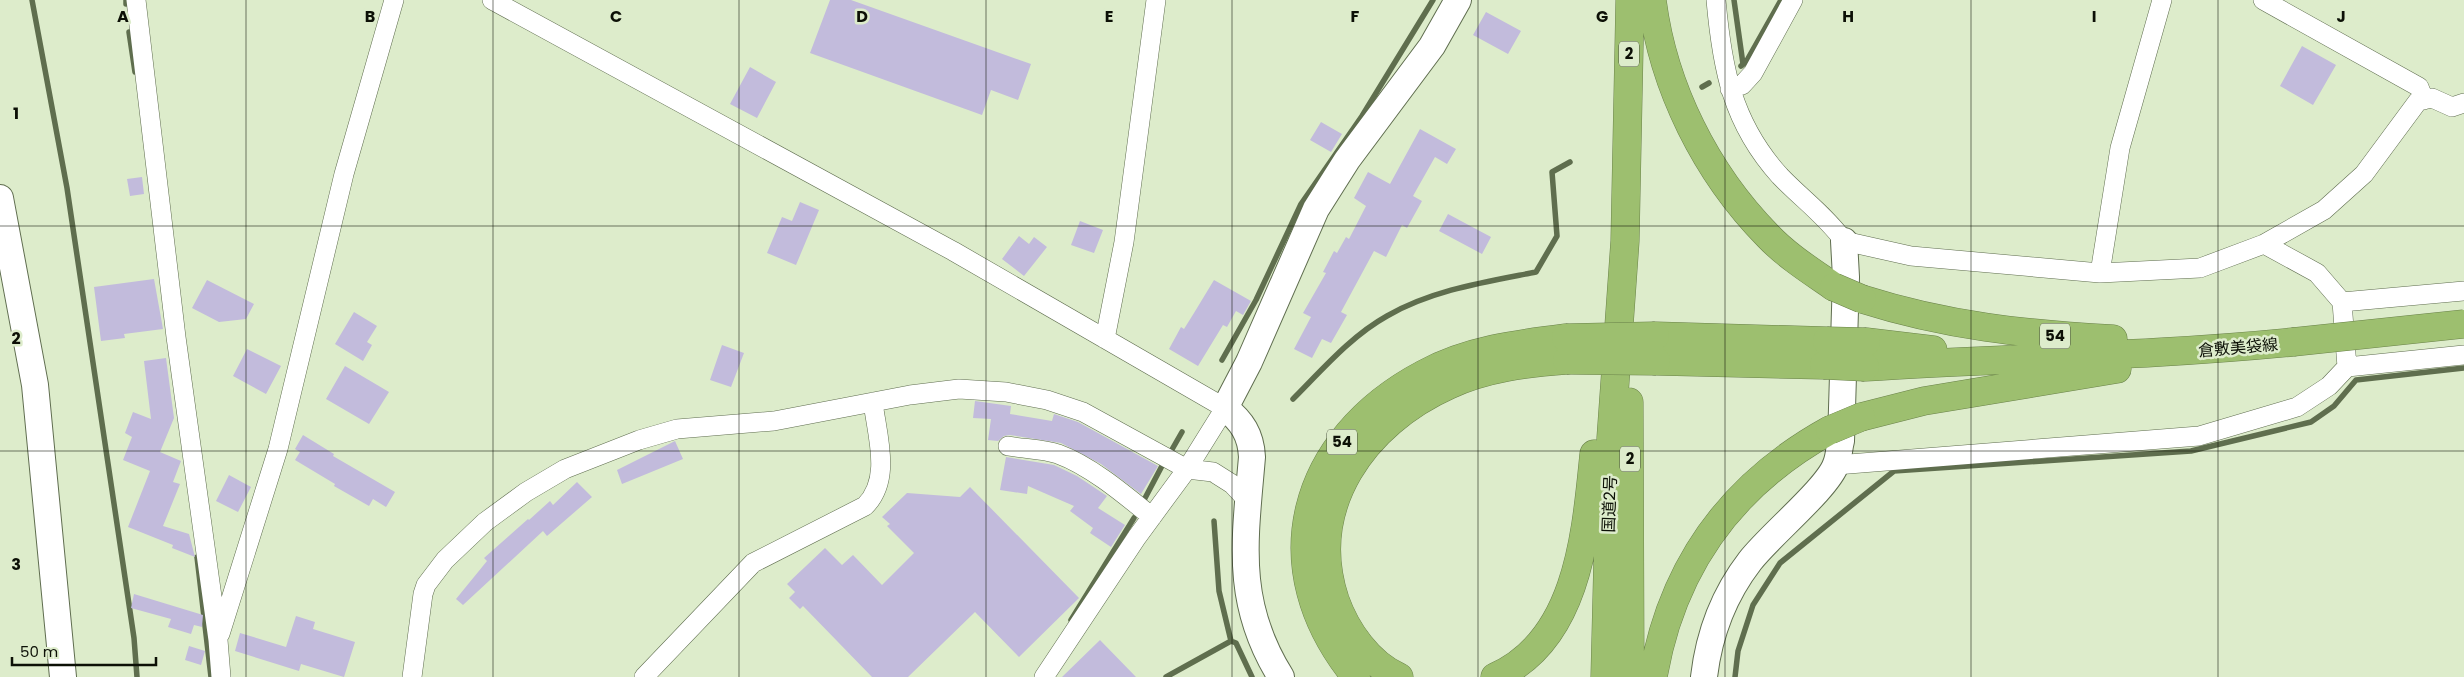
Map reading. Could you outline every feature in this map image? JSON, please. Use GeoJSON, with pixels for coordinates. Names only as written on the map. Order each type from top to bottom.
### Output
{"type":"FeatureCollection","features":[{"type":"Feature","properties":{"kind":"highway"},"geometry":{"type":"LineString","coordinates":[[1614,0],[1628,108]]}},
{"type":"Feature","properties":{"kind":"highway","name":"国道2号"},"geometry":{"type":"LineString","coordinates":[[1604,677],[1611,438],[1625,241],[1630,0]]}},
{"type":"Feature","properties":{"kind":"highway","name":"54"},"geometry":{"type":"LineString","coordinates":[[1652,0],[1668,73],[1693,132],[1710,161],[1746,212],[1768,237],[1834,287],[1862,299],[1928,319],[2008,331],[2050,336],[2252,346]]}},
{"type":"Feature","properties":{"kind":"highway","name":"国道2号"},"geometry":{"type":"LineString","coordinates":[[1625,241],[1630,440],[1630,677]]}},
{"type":"Feature","properties":{"kind":"highway","name":"倉敷美袋線"},"geometry":{"type":"LineString","coordinates":[[1567,349],[1655,348],[2011,358],[2132,354],[2252,346],[2464,324]]}},
{"type":"Feature","properties":{"kind":"highway"},"geometry":{"type":"LineString","coordinates":[[1653,677],[1664,628],[1675,597],[1708,536],[1753,484],[1803,445],[1830,430],[1861,417],[1932,400],[2252,346]]}},
{"type":"Feature","properties":{"kind":"highway"},"geometry":{"type":"LineString","coordinates":[[1399,677],[1378,663],[1362,648],[1348,629],[1328,580],[1326,554],[1328,527],[1347,472],[1364,448],[1402,411],[1441,388],[1475,375],[1567,349]]}},
{"type":"Feature","properties":{"kind":"highway","name":"54"},"geometry":{"type":"LineString","coordinates":[[1356,677],[1329,641],[1319,621],[1305,572],[1307,521],[1324,471],[1339,445],[1357,423],[1377,405],[1425,373],[1476,353],[1567,349]]}},
{"type":"Feature","properties":{"kind":"highway"},"geometry":{"type":"LineString","coordinates":[[1495,677],[1521,661],[1538,645],[1553,625],[1567,599],[1577,570],[1584,538],[1596,430],[1615,384]]}},
{"type":"Feature","properties":{"kind":"highway"},"geometry":{"type":"LineString","coordinates":[[1672,677],[1680,632],[1702,565],[1719,534],[1753,484]]}},
{"type":"Feature","properties":{"kind":"street"},"geometry":{"type":"LineString","coordinates":[[136,0],[176,337],[222,677]]}},
{"type":"Feature","properties":{"kind":"street"},"geometry":{"type":"LineString","coordinates":[[218,640],[278,449],[344,174],[394,0]]}},
{"type":"Feature","properties":{"kind":"street"},"geometry":{"type":"LineString","coordinates":[[492,0],[953,250],[1225,408],[1240,423],[1251,441],[1252,457],[1245,559],[1250,607],[1263,644],[1281,677]]}},
{"type":"Feature","properties":{"kind":"street"},"geometry":{"type":"LineString","coordinates":[[1105,339],[1124,242],[1156,0]]}},
{"type":"Feature","properties":{"kind":"street"},"geometry":{"type":"LineString","coordinates":[[1044,677],[1152,517],[1187,469],[1225,408],[1249,362],[1316,209],[1347,160],[1432,46],[1458,0]]}},
{"type":"Feature","properties":{"kind":"street"},"geometry":{"type":"LineString","coordinates":[[1704,677],[1707,650],[1716,620],[1730,591],[1750,561],[1826,481],[1836,465],[1841,441],[1846,277],[1844,241],[1835,228],[1780,176],[1762,154],[1746,127],[1730,89],[1724,67],[1716,0]]}},
{"type":"Feature","properties":{"kind":"street"},"geometry":{"type":"LineString","coordinates":[[1730,89],[1742,85],[1753,73],[1793,0]]}},
{"type":"Feature","properties":{"kind":"street"},"geometry":{"type":"LineString","coordinates":[[2100,273],[2120,148],[2162,0]]}},
{"type":"Feature","properties":{"kind":"street"},"geometry":{"type":"LineString","coordinates":[[2263,0],[2418,87],[2424,100]]}},
{"type":"Feature","properties":{"kind":"street"},"geometry":{"type":"LineString","coordinates":[[1844,241],[1911,256],[2100,273],[2200,268],[2264,244],[2324,210],[2364,174],[2418,102],[2432,98],[2452,107],[2464,103]]}},
{"type":"Feature","properties":{"kind":"street"},"geometry":{"type":"LineString","coordinates":[[0,198],[35,385],[63,677]]}},
{"type":"Feature","properties":{"kind":"street"},"geometry":{"type":"LineString","coordinates":[[2264,244],[2317,274],[2342,302],[2347,367]]}},
{"type":"Feature","properties":{"kind":"street"},"geometry":{"type":"LineString","coordinates":[[2342,302],[2464,291]]}},
{"type":"Feature","properties":{"kind":"street"},"geometry":{"type":"LineString","coordinates":[[1836,465],[2199,436],[2297,406],[2328,386],[2347,367],[2464,355]]}},
{"type":"Feature","properties":{"kind":"street"},"geometry":{"type":"LineString","coordinates":[[412,677],[423,594],[432,577],[445,560],[485,522],[540,483],[583,462],[639,440],[677,429],[774,421],[873,402],[959,389],[1006,392],[1047,400],[1083,412],[1114,427],[1187,469],[1213,472],[1232,484],[1248,501]]}},
{"type":"Feature","properties":{"kind":"street"},"geometry":{"type":"LineString","coordinates":[[644,677],[753,563],[865,506],[873,498],[882,476],[873,402]]}},
{"type":"Feature","properties":{"kind":"street"},"geometry":{"type":"LineString","coordinates":[[1008,446],[1057,453],[1075,461],[1130,498],[1152,517]]}},
{"type":"Feature","properties":{"kind":"building"},"geometry":{"type":"Polygon","coordinates":[[[830,0],[851,0],[1031,64],[1018,100],[991,90],[982,115],[810,53],[830,0]]]}},
{"type":"Feature","properties":{"kind":"building"},"geometry":{"type":"Polygon","coordinates":[[[1486,12],[1521,31],[1508,54],[1473,35],[1486,12]]]}},
{"type":"Feature","properties":{"kind":"building"},"geometry":{"type":"Polygon","coordinates":[[[2302,46],[2336,65],[2313,105],[2280,86],[2302,46]]]}},
{"type":"Feature","properties":{"kind":"building"},"geometry":{"type":"Polygon","coordinates":[[[750,67],[776,82],[757,118],[730,104],[750,67]]]}},
{"type":"Feature","properties":{"kind":"building"},"geometry":{"type":"Polygon","coordinates":[[[1321,122],[1342,134],[1331,152],[1310,140],[1321,122]]]}},
{"type":"Feature","properties":{"kind":"building"},"geometry":{"type":"Polygon","coordinates":[[[1420,129],[1456,149],[1447,164],[1435,157],[1413,196],[1422,201],[1407,228],[1402,225],[1386,257],[1374,251],[1341,312],[1347,315],[1331,343],[1322,339],[1312,358],[1294,349],[1311,317],[1303,313],[1326,273],[1323,272],[1334,251],[1337,253],[1346,237],[1349,239],[1366,206],[1354,198],[1368,172],[1390,184],[1420,129]]]}},
{"type":"Feature","properties":{"kind":"building"},"geometry":{"type":"Polygon","coordinates":[[[142,177],[144,194],[130,196],[127,179],[142,177]]]}},
{"type":"Feature","properties":{"kind":"building"},"geometry":{"type":"Polygon","coordinates":[[[800,202],[819,210],[796,265],[767,253],[782,217],[792,221],[800,202]]]}},
{"type":"Feature","properties":{"kind":"building"},"geometry":{"type":"Polygon","coordinates":[[[1448,214],[1491,237],[1482,254],[1439,231],[1448,214]]]}},
{"type":"Feature","properties":{"kind":"building"},"geometry":{"type":"Polygon","coordinates":[[[1080,221],[1103,230],[1094,253],[1071,245],[1080,221]]]}},
{"type":"Feature","properties":{"kind":"building"},"geometry":{"type":"Polygon","coordinates":[[[1019,236],[1029,244],[1034,237],[1047,247],[1024,276],[1002,259],[1019,236]]]}},
{"type":"Feature","properties":{"kind":"building"},"geometry":{"type":"Polygon","coordinates":[[[154,279],[163,329],[124,334],[125,338],[101,341],[94,287],[154,279]]]}},
{"type":"Feature","properties":{"kind":"building"},"geometry":{"type":"Polygon","coordinates":[[[207,280],[254,304],[246,319],[219,322],[192,308],[207,280]]]}},
{"type":"Feature","properties":{"kind":"building"},"geometry":{"type":"Polygon","coordinates":[[[1214,280],[1251,301],[1243,315],[1236,311],[1227,327],[1223,325],[1198,366],[1169,349],[1181,327],[1184,329],[1214,280]]]}},
{"type":"Feature","properties":{"kind":"building"},"geometry":{"type":"Polygon","coordinates":[[[354,312],[377,326],[367,342],[372,345],[363,361],[335,344],[354,312]]]}},
{"type":"Feature","properties":{"kind":"building"},"geometry":{"type":"Polygon","coordinates":[[[722,345],[744,353],[731,387],[710,380],[722,345]]]}},
{"type":"Feature","properties":{"kind":"building"},"geometry":{"type":"Polygon","coordinates":[[[247,349],[281,366],[266,394],[233,376],[247,349]]]}},
{"type":"Feature","properties":{"kind":"building"},"geometry":{"type":"Polygon","coordinates":[[[166,358],[174,418],[160,452],[181,461],[173,482],[180,484],[163,526],[189,534],[195,557],[172,548],[173,545],[128,527],[150,471],[123,460],[132,437],[125,433],[133,412],[151,419],[144,361],[166,358]]]}},
{"type":"Feature","properties":{"kind":"building"},"geometry":{"type":"Polygon","coordinates":[[[345,366],[389,392],[369,424],[326,399],[345,366]]]}},
{"type":"Feature","properties":{"kind":"building"},"geometry":{"type":"Polygon","coordinates":[[[975,401],[1011,406],[1010,414],[1052,421],[1054,414],[1078,422],[1158,466],[1141,494],[1101,464],[1061,443],[1010,435],[1004,436],[998,441],[988,440],[991,419],[973,418],[975,401]]]}},
{"type":"Feature","properties":{"kind":"building"},"geometry":{"type":"Polygon","coordinates":[[[303,435],[334,454],[333,456],[395,492],[386,507],[373,499],[369,506],[295,460],[300,452],[295,449],[303,435]]]}},
{"type":"Feature","properties":{"kind":"building"},"geometry":{"type":"Polygon","coordinates":[[[675,441],[683,459],[622,484],[617,470],[675,441]]]}},
{"type":"Feature","properties":{"kind":"building"},"geometry":{"type":"Polygon","coordinates":[[[1006,457],[1054,465],[1077,476],[1107,496],[1098,508],[1125,525],[1111,547],[1090,533],[1093,528],[1070,511],[1074,506],[1028,486],[1027,494],[1000,490],[1006,457]]]}},
{"type":"Feature","properties":{"kind":"building"},"geometry":{"type":"Polygon","coordinates":[[[229,475],[251,487],[238,512],[216,501],[229,475]]]}},
{"type":"Feature","properties":{"kind":"building"},"geometry":{"type":"Polygon","coordinates":[[[577,482],[592,497],[547,536],[543,531],[463,605],[456,599],[487,561],[484,558],[550,501],[553,505],[577,482]]]}},
{"type":"Feature","properties":{"kind":"building"},"geometry":{"type":"Polygon","coordinates":[[[970,487],[1079,598],[1019,657],[975,612],[908,677],[872,677],[803,606],[800,609],[789,598],[795,592],[787,584],[825,548],[842,565],[853,555],[882,585],[914,553],[887,526],[890,524],[882,517],[907,493],[960,497],[970,487]]]}},
{"type":"Feature","properties":{"kind":"building"},"geometry":{"type":"Polygon","coordinates":[[[134,594],[203,615],[202,627],[194,625],[191,634],[168,627],[171,619],[131,608],[134,594]]]}},
{"type":"Feature","properties":{"kind":"building"},"geometry":{"type":"Polygon","coordinates":[[[296,616],[315,622],[313,629],[355,642],[344,677],[301,664],[299,671],[235,651],[240,633],[286,647],[296,616]]]}},
{"type":"Feature","properties":{"kind":"building"},"geometry":{"type":"Polygon","coordinates":[[[1100,640],[1136,677],[1062,677],[1100,640]]]}},
{"type":"Feature","properties":{"kind":"building"},"geometry":{"type":"Polygon","coordinates":[[[189,646],[205,651],[201,665],[185,660],[189,646]]]}},
{"type":"Feature","properties":{"kind":"waterway"},"geometry":{"type":"LineString","coordinates":[[32,0],[67,188],[134,638],[137,677]]}},
{"type":"Feature","properties":{"kind":"waterway"},"geometry":{"type":"LineString","coordinates":[[1222,360],[1256,300],[1301,204],[1362,116],[1433,0]]}},
{"type":"Feature","properties":{"kind":"waterway"},"geometry":{"type":"LineString","coordinates":[[1734,0],[1743,64]]}},
{"type":"Feature","properties":{"kind":"waterway"},"geometry":{"type":"LineString","coordinates":[[1741,66],[1746,62],[1781,0]]}},
{"type":"Feature","properties":{"kind":"waterway"},"geometry":{"type":"LineString","coordinates":[[129,32],[135,72]]}},
{"type":"Feature","properties":{"kind":"waterway"},"geometry":{"type":"LineString","coordinates":[[1702,87],[1709,83]]}},
{"type":"Feature","properties":{"kind":"waterway"},"geometry":{"type":"LineString","coordinates":[[1293,399],[1361,333],[1404,307],[1440,293],[1478,283],[1536,272],[1557,236],[1552,172],[1570,162]]}},
{"type":"Feature","properties":{"kind":"waterway"},"geometry":{"type":"LineString","coordinates":[[1735,677],[1738,651],[1753,605],[1780,563],[1894,471],[2191,451],[2311,422],[2334,406],[2356,380],[2464,368]]}},
{"type":"Feature","properties":{"kind":"waterway"},"geometry":{"type":"LineString","coordinates":[[1170,453],[1182,432]]}},
{"type":"Feature","properties":{"kind":"waterway"},"geometry":{"type":"LineString","coordinates":[[1144,500],[1163,464]]}},
{"type":"Feature","properties":{"kind":"waterway"},"geometry":{"type":"LineString","coordinates":[[1071,620],[1134,518]]}},
{"type":"Feature","properties":{"kind":"waterway"},"geometry":{"type":"LineString","coordinates":[[1166,677],[1231,641],[1219,591],[1214,521]]}},
{"type":"Feature","properties":{"kind":"waterway"},"geometry":{"type":"LineString","coordinates":[[197,557],[211,677]]}},
{"type":"Feature","properties":{"kind":"waterway"},"geometry":{"type":"LineString","coordinates":[[1231,641],[1236,643],[1252,677]]}}]}
